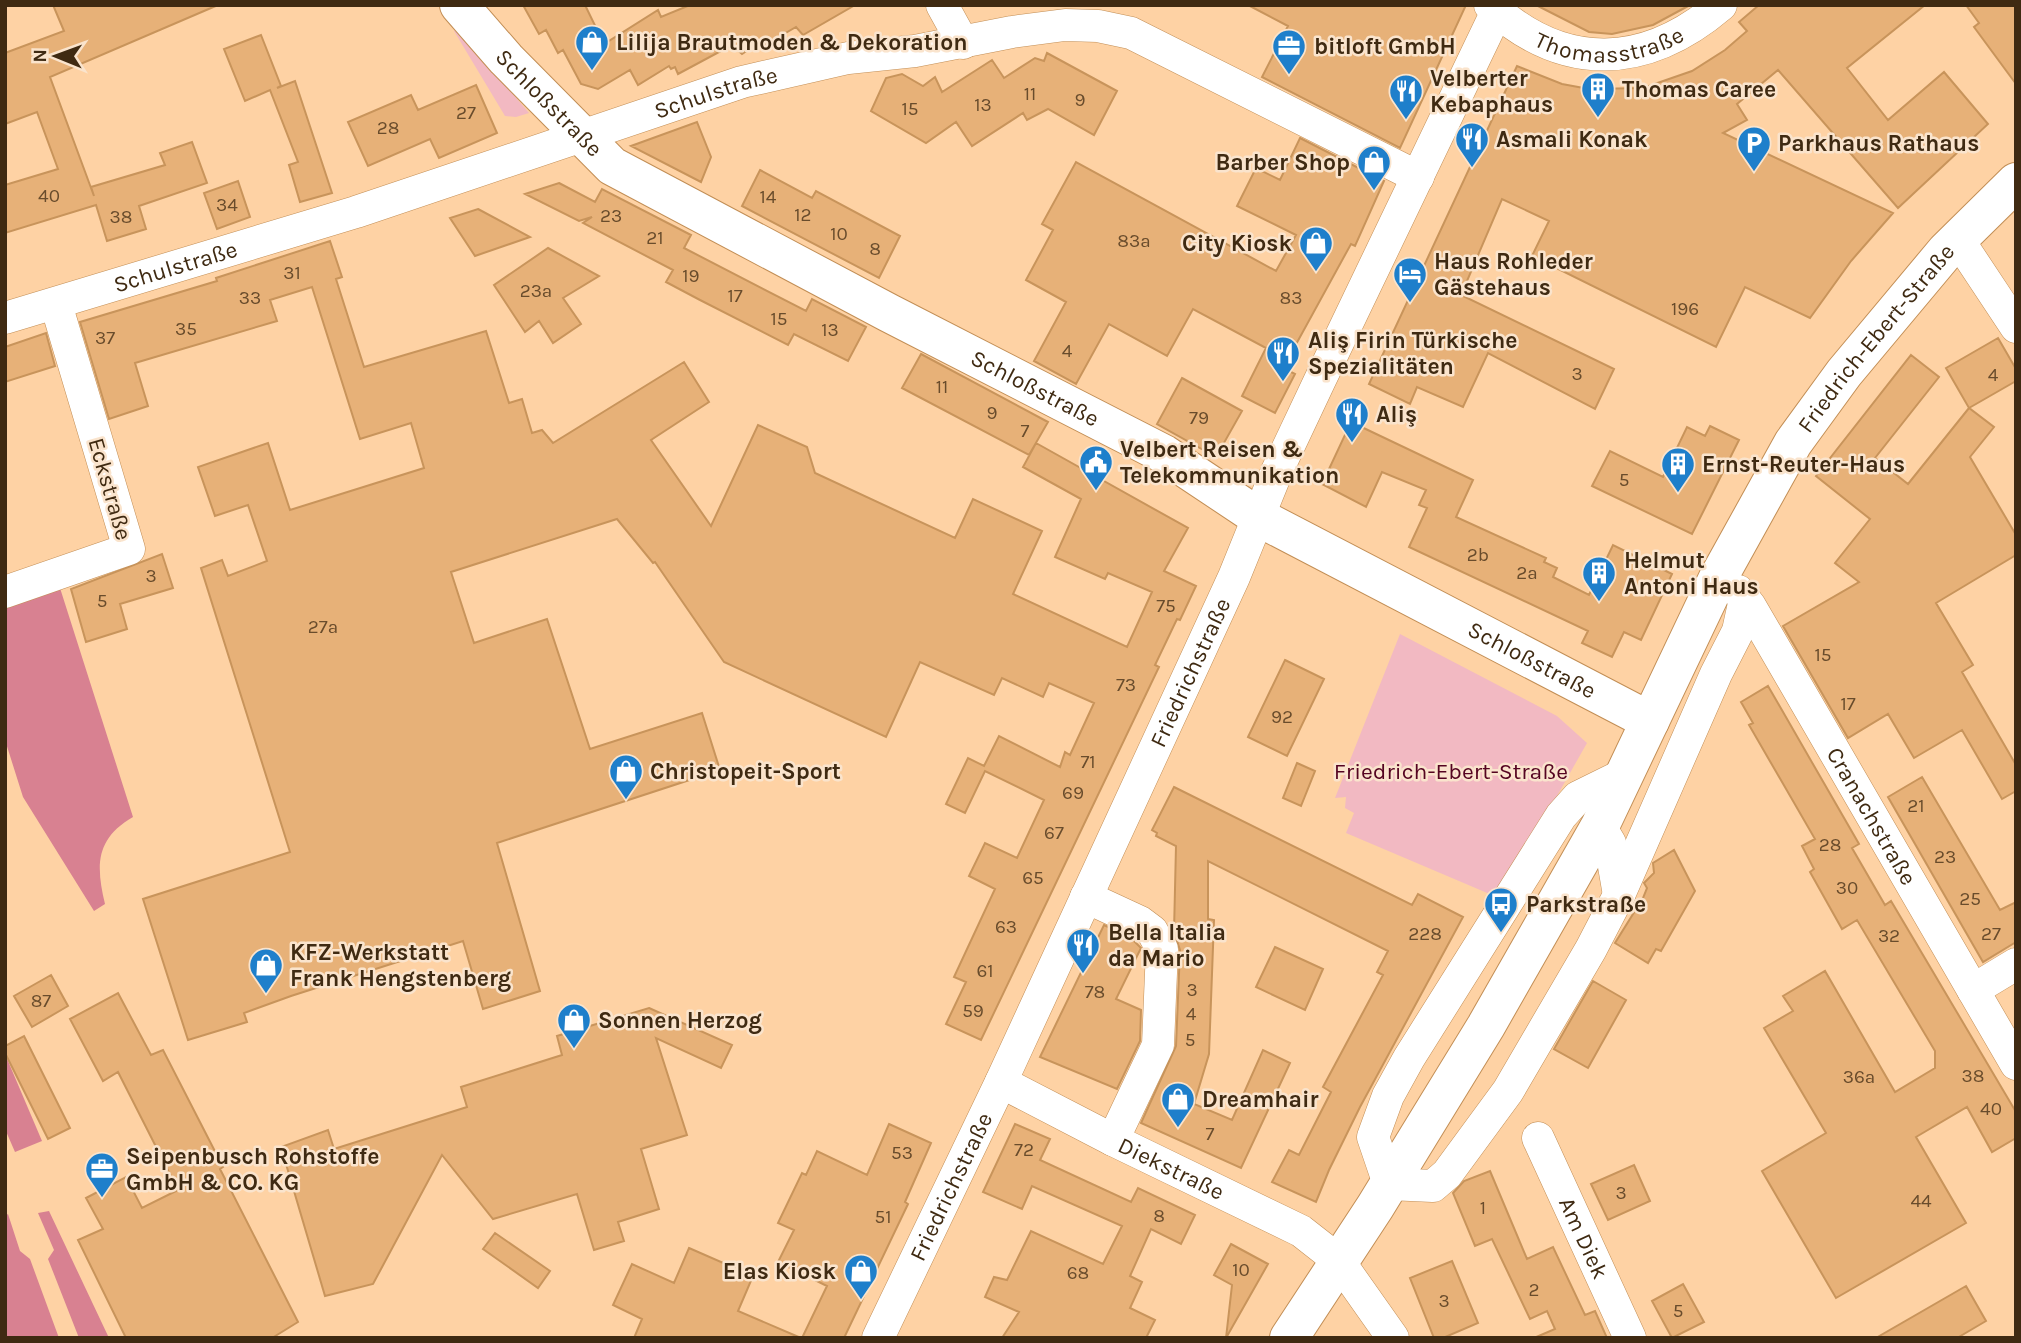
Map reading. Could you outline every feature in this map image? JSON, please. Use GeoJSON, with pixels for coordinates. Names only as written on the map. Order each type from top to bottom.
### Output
{"type":"FeatureCollection","features":[{"type":"Feature","properties":{"kind":"main road","name":"Schloßstraße"},"geometry":{"type":"LineString","coordinates":[[459,5],[543,98],[583,134],[612,166],[901,320],[1164,454],[1259,518],[1650,721]]}},
{"type":"Feature","properties":{"kind":"main road","name":"Friedrich-Ebert-Straße"},"geometry":{"type":"LineString","coordinates":[[1289,1338],[1389,1184],[1492,1017],[1600,826],[1650,721],[1733,585],[1793,443],[1844,373],[1957,238],[2016,182]]}},
{"type":"Feature","properties":{"kind":"street"},"geometry":{"type":"LineString","coordinates":[[942,5],[963,43]]}},
{"type":"Feature","properties":{"kind":"street","name":"Thomasstraße"},"geometry":{"type":"LineString","coordinates":[[1496,8],[1539,40],[1570,52],[1591,56],[1650,47],[1683,34],[1721,5]]}},
{"type":"Feature","properties":{"kind":"street","name":"Friedrichstraße"},"geometry":{"type":"LineString","coordinates":[[877,1338],[1001,1082],[1259,518],[1282,461],[1496,8]]}},
{"type":"Feature","properties":{"kind":"street","name":"Schulstraße"},"geometry":{"type":"LineString","coordinates":[[5,318],[356,212],[742,82],[848,58],[963,43],[1012,32],[1065,25],[1098,26],[1131,33],[1418,177]]}},
{"type":"Feature","properties":{"kind":"street"},"geometry":{"type":"LineString","coordinates":[[1957,238],[2016,327]]}},
{"type":"Feature","properties":{"kind":"street","name":"Eckstraße"},"geometry":{"type":"LineString","coordinates":[[5,592],[129,549],[56,304]]}},
{"type":"Feature","properties":{"kind":"street","name":"Friedrich-Ebert-Straße"},"geometry":{"type":"LineString","coordinates":[[1389,1184],[1433,1186],[1447,1174],[1508,1091],[1591,949],[1619,895],[1716,674],[1738,631],[1733,585]]}},
{"type":"Feature","properties":{"kind":"street","name":"Cranachstraße"},"geometry":{"type":"LineString","coordinates":[[1733,585],[2016,1064]]}},
{"type":"Feature","properties":{"kind":"street"},"geometry":{"type":"LineString","coordinates":[[1389,1184],[1373,1137],[1388,1096],[1409,1058],[1561,816],[1578,797],[1627,773]]}},
{"type":"Feature","properties":{"kind":"street"},"geometry":{"type":"LineString","coordinates":[[1600,826],[1610,843],[1619,895]]}},
{"type":"Feature","properties":{"kind":"street"},"geometry":{"type":"LineString","coordinates":[[1086,897],[1140,922],[1152,931],[1162,949],[1158,1045],[1113,1140]]}},
{"type":"Feature","properties":{"kind":"street"},"geometry":{"type":"LineString","coordinates":[[1973,990],[2016,964]]}},
{"type":"Feature","properties":{"kind":"street","name":"Diekstraße"},"geometry":{"type":"LineString","coordinates":[[1001,1082],[1113,1140],[1301,1231],[1338,1260]]}},
{"type":"Feature","properties":{"kind":"street","name":"Am Diek"},"geometry":{"type":"LineString","coordinates":[[1538,1138],[1630,1338]]}},
{"type":"Feature","properties":{"kind":"street"},"geometry":{"type":"LineString","coordinates":[[1338,1260],[1393,1338]]}},
{"type":"Feature","properties":{"kind":"green space"},"geometry":{"type":"Polygon","coordinates":[[[457,28],[529,113],[516,117],[505,116],[454,31],[457,28]]]}},
{"type":"Feature","properties":{"kind":"green space","name":"Friedrich-Ebert-Straße"},"geometry":{"type":"Polygon","coordinates":[[[1400,634],[1557,716],[1587,743],[1499,898],[1346,833],[1354,813],[1345,808],[1346,797],[1335,798],[1400,634]]]}},
{"type":"Feature","properties":{"kind":"shaded area"},"geometry":{"type":"Polygon","coordinates":[[[60,588],[133,817],[121,825],[105,844],[101,854],[100,877],[105,904],[94,911],[23,797],[5,740],[5,602],[60,588]]]}},
{"type":"Feature","properties":{"kind":"shaded area"},"geometry":{"type":"Polygon","coordinates":[[[5,1054],[42,1141],[15,1152],[5,1129],[5,1054]]]}},
{"type":"Feature","properties":{"kind":"shaded area"},"geometry":{"type":"Polygon","coordinates":[[[49,1211],[109,1338],[79,1338],[48,1259],[54,1250],[38,1213],[49,1211]]]}},
{"type":"Feature","properties":{"kind":"shaded area"},"geometry":{"type":"Polygon","coordinates":[[[8,1214],[20,1251],[30,1259],[59,1338],[6,1338],[5,1216],[8,1214]]]}},
{"type":"Feature","properties":{"kind":"building"},"geometry":{"type":"Polygon","coordinates":[[[53,5],[218,5],[50,77],[94,196],[91,187],[165,165],[160,153],[192,142],[207,183],[139,206],[146,229],[107,241],[96,205],[5,233],[5,185],[58,169],[37,112],[5,124],[5,53],[64,31],[53,5]]]}},
{"type":"Feature","properties":{"kind":"building"},"geometry":{"type":"Polygon","coordinates":[[[523,5],[585,5],[604,44],[658,10],[661,17],[690,5],[855,5],[803,35],[796,27],[765,45],[762,41],[742,54],[732,45],[678,74],[675,67],[671,69],[669,66],[638,85],[630,70],[598,89],[581,84],[563,50],[558,53],[546,30],[539,34],[523,5]]]}},
{"type":"Feature","properties":{"kind":"building"},"geometry":{"type":"Polygon","coordinates":[[[1248,5],[1466,5],[1400,148],[1262,77],[1288,26],[1248,5]]]}},
{"type":"Feature","properties":{"kind":"building"},"geometry":{"type":"Polygon","coordinates":[[[1536,5],[1690,5],[1653,25],[1612,34],[1589,32],[1536,5]]]}},
{"type":"Feature","properties":{"kind":"building"},"geometry":{"type":"Polygon","coordinates":[[[1759,5],[1925,5],[1847,68],[1888,120],[1944,72],[1988,124],[1898,208],[1778,70],[1737,104],[1747,120],[1723,133],[1893,213],[1851,261],[1810,318],[1745,287],[1716,347],[1532,256],[1549,221],[1502,199],[1461,295],[1614,369],[1595,409],[1488,353],[1463,407],[1417,387],[1410,404],[1369,384],[1517,66],[1562,84],[1589,89],[1643,88],[1692,71],[1725,50],[1747,31],[1739,22],[1759,5]]]}},
{"type":"Feature","properties":{"kind":"building"},"geometry":{"type":"Polygon","coordinates":[[[1966,5],[2016,5],[2016,84],[1974,27],[1979,23],[1966,5]]]}},
{"type":"Feature","properties":{"kind":"building"},"geometry":{"type":"Polygon","coordinates":[[[261,35],[281,86],[277,88],[295,81],[332,193],[300,202],[289,165],[298,162],[270,90],[245,101],[224,49],[261,35]]]}},
{"type":"Feature","properties":{"kind":"building"},"geometry":{"type":"Polygon","coordinates":[[[1047,53],[1117,91],[1094,135],[1048,109],[1027,120],[1023,113],[972,146],[956,122],[926,143],[871,111],[886,78],[902,74],[923,86],[935,77],[942,92],[992,60],[1004,78],[1035,58],[1044,61],[1047,53]]]}},
{"type":"Feature","properties":{"kind":"building"},"geometry":{"type":"Polygon","coordinates":[[[476,85],[497,133],[439,158],[430,139],[368,166],[348,122],[411,95],[418,110],[476,85]]]}},
{"type":"Feature","properties":{"kind":"building"},"geometry":{"type":"Polygon","coordinates":[[[697,122],[711,157],[701,182],[631,146],[697,122]]]}},
{"type":"Feature","properties":{"kind":"building"},"geometry":{"type":"Polygon","coordinates":[[[1300,138],[1384,181],[1355,246],[1351,244],[1283,368],[1295,374],[1275,413],[1242,396],[1266,348],[1193,309],[1167,356],[1109,324],[1076,384],[1034,361],[1066,302],[1026,280],[1053,230],[1042,224],[1076,162],[1276,271],[1296,235],[1237,206],[1256,168],[1280,180],[1300,138]]]}},
{"type":"Feature","properties":{"kind":"building"},"geometry":{"type":"Polygon","coordinates":[[[760,170],[812,198],[816,191],[900,236],[879,278],[742,206],[760,170]]]}},
{"type":"Feature","properties":{"kind":"building"},"geometry":{"type":"Polygon","coordinates":[[[238,181],[250,217],[217,229],[204,193],[238,181]]]}},
{"type":"Feature","properties":{"kind":"building"},"geometry":{"type":"Polygon","coordinates":[[[559,183],[595,202],[602,189],[691,235],[684,248],[806,311],[812,299],[866,327],[848,361],[794,334],[788,345],[700,300],[666,282],[673,270],[583,223],[592,217],[579,221],[525,194],[559,183]]]}},
{"type":"Feature","properties":{"kind":"building"},"geometry":{"type":"Polygon","coordinates":[[[478,209],[530,237],[475,256],[450,218],[478,209]]]}},
{"type":"Feature","properties":{"kind":"building"},"geometry":{"type":"Polygon","coordinates":[[[330,241],[342,277],[336,279],[364,367],[486,331],[509,403],[522,399],[532,433],[542,430],[553,443],[684,362],[709,402],[651,440],[711,526],[758,425],[807,447],[815,473],[955,538],[973,499],[1042,531],[1013,594],[1127,647],[1152,592],[1108,573],[1105,579],[1055,557],[1081,499],[1023,467],[1036,443],[1188,528],[1164,571],[1196,586],[1155,665],[1159,667],[981,1040],[946,1024],[966,982],[954,977],[995,889],[969,876],[985,843],[1017,858],[1044,800],[985,771],[965,813],[946,804],[968,758],[984,766],[999,736],[1060,767],[1065,752],[1070,755],[1094,703],[1049,683],[1043,697],[1002,678],[994,695],[920,662],[886,737],[724,662],[655,562],[653,563],[617,519],[451,572],[474,643],[547,619],[590,749],[702,713],[720,770],[497,843],[540,991],[483,1009],[463,941],[291,996],[244,1013],[247,1022],[188,1040],[143,899],[290,852],[201,568],[222,560],[228,576],[267,561],[248,505],[215,516],[198,467],[268,443],[290,510],[424,468],[411,423],[360,439],[312,287],[270,300],[277,321],[135,363],[148,406],[109,419],[80,322],[217,281],[216,278],[330,241]]]}},
{"type":"Feature","properties":{"kind":"building"},"geometry":{"type":"Polygon","coordinates":[[[548,248],[599,276],[563,298],[581,324],[553,343],[539,321],[525,332],[494,285],[548,248]]]}},
{"type":"Feature","properties":{"kind":"building"},"geometry":{"type":"Polygon","coordinates":[[[46,333],[55,366],[5,382],[5,347],[46,333]]]}},
{"type":"Feature","properties":{"kind":"building"},"geometry":{"type":"Polygon","coordinates":[[[1998,338],[2016,369],[2016,381],[1969,408],[1946,368],[1998,338]]]}},
{"type":"Feature","properties":{"kind":"building"},"geometry":{"type":"Polygon","coordinates":[[[921,354],[1048,422],[1029,455],[902,388],[921,354]]]}},
{"type":"Feature","properties":{"kind":"building"},"geometry":{"type":"Polygon","coordinates":[[[1911,355],[1939,377],[1875,458],[1908,484],[1969,408],[1994,427],[1970,457],[2016,535],[2016,555],[1936,603],[1973,665],[1962,672],[2016,765],[2016,791],[2002,799],[1962,730],[1914,758],[1888,714],[1848,738],[1783,626],[1859,582],[1835,563],[1870,519],[1816,476],[1911,355]]]}},
{"type":"Feature","properties":{"kind":"building"},"geometry":{"type":"Polygon","coordinates":[[[1182,378],[1242,411],[1216,457],[1157,424],[1182,378]]]}},
{"type":"Feature","properties":{"kind":"building"},"geometry":{"type":"Polygon","coordinates":[[[1351,422],[1473,480],[1456,517],[1546,558],[1544,562],[1557,568],[1553,577],[1589,595],[1613,545],[1672,574],[1641,640],[1624,632],[1612,657],[1582,643],[1588,631],[1409,547],[1427,508],[1419,505],[1426,490],[1382,472],[1366,507],[1322,484],[1351,422]]]}},
{"type":"Feature","properties":{"kind":"building","name":"Ernst-Reuter-Haus"},"geometry":{"type":"Polygon","coordinates":[[[1710,426],[1739,440],[1692,534],[1592,486],[1610,451],[1663,477],[1687,427],[1705,436],[1710,426]]]}},
{"type":"Feature","properties":{"kind":"building"},"geometry":{"type":"Polygon","coordinates":[[[162,554],[173,588],[120,604],[127,629],[86,642],[71,589],[162,554]]]}},
{"type":"Feature","properties":{"kind":"building"},"geometry":{"type":"Polygon","coordinates":[[[1285,660],[1324,679],[1287,756],[1248,737],[1285,660]]]}},
{"type":"Feature","properties":{"kind":"building"},"geometry":{"type":"Polygon","coordinates":[[[1768,686],[1859,844],[1852,848],[1885,905],[1891,901],[2016,1112],[2016,1138],[1992,1152],[1967,1107],[1916,1137],[1966,1223],[1836,1298],[1762,1171],[1826,1133],[1764,1028],[1793,1011],[1783,996],[1825,971],[1895,1092],[1935,1068],[1935,1051],[1857,920],[1842,929],[1810,872],[1814,869],[1802,846],[1815,839],[1749,725],[1753,723],[1741,702],[1768,686]]]}},
{"type":"Feature","properties":{"kind":"building"},"geometry":{"type":"Polygon","coordinates":[[[1297,763],[1315,771],[1301,806],[1283,798],[1297,763]]]}},
{"type":"Feature","properties":{"kind":"building"},"geometry":{"type":"Polygon","coordinates":[[[1922,777],[2000,910],[2016,902],[2016,942],[1983,962],[1888,797],[1922,777]]]}},
{"type":"Feature","properties":{"kind":"building"},"geometry":{"type":"Polygon","coordinates":[[[1174,787],[1412,905],[1418,894],[1463,917],[1360,1107],[1316,1202],[1272,1182],[1289,1150],[1299,1155],[1331,1092],[1323,1087],[1383,975],[1377,972],[1388,951],[1208,861],[1208,919],[1214,920],[1209,1054],[1194,1104],[1232,1120],[1263,1050],[1290,1063],[1241,1168],[1141,1123],[1176,1046],[1180,950],[1174,932],[1176,846],[1156,836],[1157,833],[1152,830],[1174,787]]]}},
{"type":"Feature","properties":{"kind":"building"},"geometry":{"type":"Polygon","coordinates":[[[1674,850],[1695,891],[1661,951],[1656,949],[1648,963],[1615,943],[1643,898],[1647,888],[1644,883],[1654,873],[1653,863],[1674,850]]]}},
{"type":"Feature","properties":{"kind":"building"},"geometry":{"type":"Polygon","coordinates":[[[1104,925],[1131,938],[1141,948],[1116,999],[1141,1010],[1140,1041],[1117,1089],[1040,1057],[1104,925]]]}},
{"type":"Feature","properties":{"kind":"building"},"geometry":{"type":"Polygon","coordinates":[[[1275,947],[1323,969],[1305,1010],[1256,987],[1275,947]]]}},
{"type":"Feature","properties":{"kind":"building"},"geometry":{"type":"Polygon","coordinates":[[[51,975],[68,1006],[32,1027],[14,996],[51,975]]]}},
{"type":"Feature","properties":{"kind":"building"},"geometry":{"type":"Polygon","coordinates":[[[1593,981],[1626,1000],[1588,1068],[1554,1049],[1593,981]]]}},
{"type":"Feature","properties":{"kind":"building"},"geometry":{"type":"Polygon","coordinates":[[[118,993],[151,1055],[163,1050],[298,1322],[272,1338],[126,1338],[78,1240],[103,1229],[86,1198],[126,1177],[142,1208],[178,1190],[118,1072],[103,1081],[70,1019],[118,993]]]}},
{"type":"Feature","properties":{"kind":"building"},"geometry":{"type":"Polygon","coordinates":[[[649,1008],[732,1045],[721,1068],[656,1038],[687,1135],[641,1149],[659,1209],[618,1222],[624,1241],[594,1250],[577,1194],[493,1219],[442,1155],[373,1284],[325,1296],[281,1147],[328,1130],[334,1149],[467,1107],[461,1087],[562,1055],[557,1036],[649,1008]]]}},
{"type":"Feature","properties":{"kind":"building"},"geometry":{"type":"Polygon","coordinates":[[[24,1036],[70,1128],[48,1139],[5,1053],[5,1046],[24,1036]]]}},
{"type":"Feature","properties":{"kind":"building"},"geometry":{"type":"Polygon","coordinates":[[[889,1124],[931,1143],[905,1202],[908,1204],[844,1338],[802,1338],[827,1286],[778,1262],[794,1230],[778,1223],[802,1173],[806,1175],[817,1151],[867,1175],[889,1124]]]}},
{"type":"Feature","properties":{"kind":"building"},"geometry":{"type":"Polygon","coordinates":[[[1015,1124],[1050,1139],[1040,1160],[1131,1202],[1138,1188],[1195,1215],[1181,1244],[1151,1229],[1130,1276],[1142,1282],[1130,1308],[1155,1320],[1146,1338],[1002,1338],[1019,1312],[985,1297],[994,1277],[1007,1280],[1031,1231],[1103,1264],[1122,1226],[1032,1186],[1022,1209],[983,1192],[1015,1124]]]}},
{"type":"Feature","properties":{"kind":"building"},"geometry":{"type":"Polygon","coordinates":[[[1634,1165],[1650,1201],[1608,1220],[1591,1184],[1634,1165]]]}},
{"type":"Feature","properties":{"kind":"building"},"geometry":{"type":"Polygon","coordinates":[[[1490,1171],[1527,1259],[1553,1247],[1585,1315],[1595,1311],[1607,1338],[1534,1338],[1555,1329],[1547,1311],[1530,1319],[1492,1239],[1475,1246],[1453,1193],[1464,1181],[1490,1171]]]}},
{"type":"Feature","properties":{"kind":"building"},"geometry":{"type":"Polygon","coordinates":[[[495,1233],[550,1271],[538,1288],[483,1249],[495,1233]]]}},
{"type":"Feature","properties":{"kind":"building"},"geometry":{"type":"Polygon","coordinates":[[[1231,1244],[1268,1264],[1226,1338],[1232,1285],[1214,1275],[1231,1244]]]}},
{"type":"Feature","properties":{"kind":"building"},"geometry":{"type":"Polygon","coordinates":[[[689,1248],[753,1276],[738,1311],[801,1338],[634,1338],[642,1319],[613,1305],[632,1264],[674,1283],[689,1248]]]}},
{"type":"Feature","properties":{"kind":"building"},"geometry":{"type":"Polygon","coordinates":[[[1452,1261],[1478,1323],[1443,1338],[1434,1338],[1410,1278],[1452,1261]]]}},
{"type":"Feature","properties":{"kind":"building"},"geometry":{"type":"Polygon","coordinates":[[[1683,1284],[1704,1322],[1672,1338],[1652,1301],[1683,1284]]]}},
{"type":"Feature","properties":{"kind":"building"},"geometry":{"type":"Polygon","coordinates":[[[1966,1286],[1986,1321],[1957,1338],[1876,1338],[1966,1286]]]}},
{"type":"Feature","properties":{"kind":"place","name":"Lilija Brautmoden & Dekoration"},"geometry":{"type":"Point","coordinates":[592,72]}},
{"type":"Feature","properties":{"kind":"place","name":"bitloft GmbH"},"geometry":{"type":"Point","coordinates":[1289,76]}},
{"type":"Feature","properties":{"kind":"place","name":"Thomas Caree"},"geometry":{"type":"Point","coordinates":[1598,119]}},
{"type":"Feature","properties":{"kind":"place","name":"Velberter Kebaphaus"},"geometry":{"type":"Point","coordinates":[1406,121]}},
{"type":"Feature","properties":{"kind":"place","name":"Asmali Konak"},"geometry":{"type":"Point","coordinates":[1472,169]}},
{"type":"Feature","properties":{"kind":"place","name":"Parkhaus Rathaus"},"geometry":{"type":"Point","coordinates":[1754,173]}},
{"type":"Feature","properties":{"kind":"place","name":"Barber Shop"},"geometry":{"type":"Point","coordinates":[1374,192]}},
{"type":"Feature","properties":{"kind":"place","name":"City Kiosk"},"geometry":{"type":"Point","coordinates":[1316,273]}},
{"type":"Feature","properties":{"kind":"place","name":"Haus Rohleder Gästehaus"},"geometry":{"type":"Point","coordinates":[1410,304]}},
{"type":"Feature","properties":{"kind":"place","name":"Aliş Firin Türkische Spezialitäten"},"geometry":{"type":"Point","coordinates":[1283,383]}},
{"type":"Feature","properties":{"kind":"place","name":"Aliş"},"geometry":{"type":"Point","coordinates":[1352,444]}},
{"type":"Feature","properties":{"kind":"place","name":"Velbert Reisen & Telekommunikation"},"geometry":{"type":"Point","coordinates":[1096,492]}},
{"type":"Feature","properties":{"kind":"place","name":"Ernst-Reuter-Haus"},"geometry":{"type":"Point","coordinates":[1678,494]}},
{"type":"Feature","properties":{"kind":"place","name":"Helmut Antoni Haus"},"geometry":{"type":"Point","coordinates":[1599,603]}},
{"type":"Feature","properties":{"kind":"place","name":"Christopeit-Sport"},"geometry":{"type":"Point","coordinates":[626,801]}},
{"type":"Feature","properties":{"kind":"place","name":"Parkstraße"},"geometry":{"type":"Point","coordinates":[1501,934]}},
{"type":"Feature","properties":{"kind":"place","name":"Bella Italia da Mario"},"geometry":{"type":"Point","coordinates":[1083,975]}},
{"type":"Feature","properties":{"kind":"place","name":"KFZ-Werkstatt Frank Hengstenberg"},"geometry":{"type":"Point","coordinates":[266,995]}},
{"type":"Feature","properties":{"kind":"place","name":"Sonnen Herzog"},"geometry":{"type":"Point","coordinates":[574,1050]}},
{"type":"Feature","properties":{"kind":"place","name":"Dreamhair"},"geometry":{"type":"Point","coordinates":[1178,1129]}},
{"type":"Feature","properties":{"kind":"place","name":"Seipenbusch Rohstoffe GmbH & CO. KG"},"geometry":{"type":"Point","coordinates":[102,1199]}},
{"type":"Feature","properties":{"kind":"place","name":"Elas Kiosk"},"geometry":{"type":"Point","coordinates":[861,1301]}}]}
